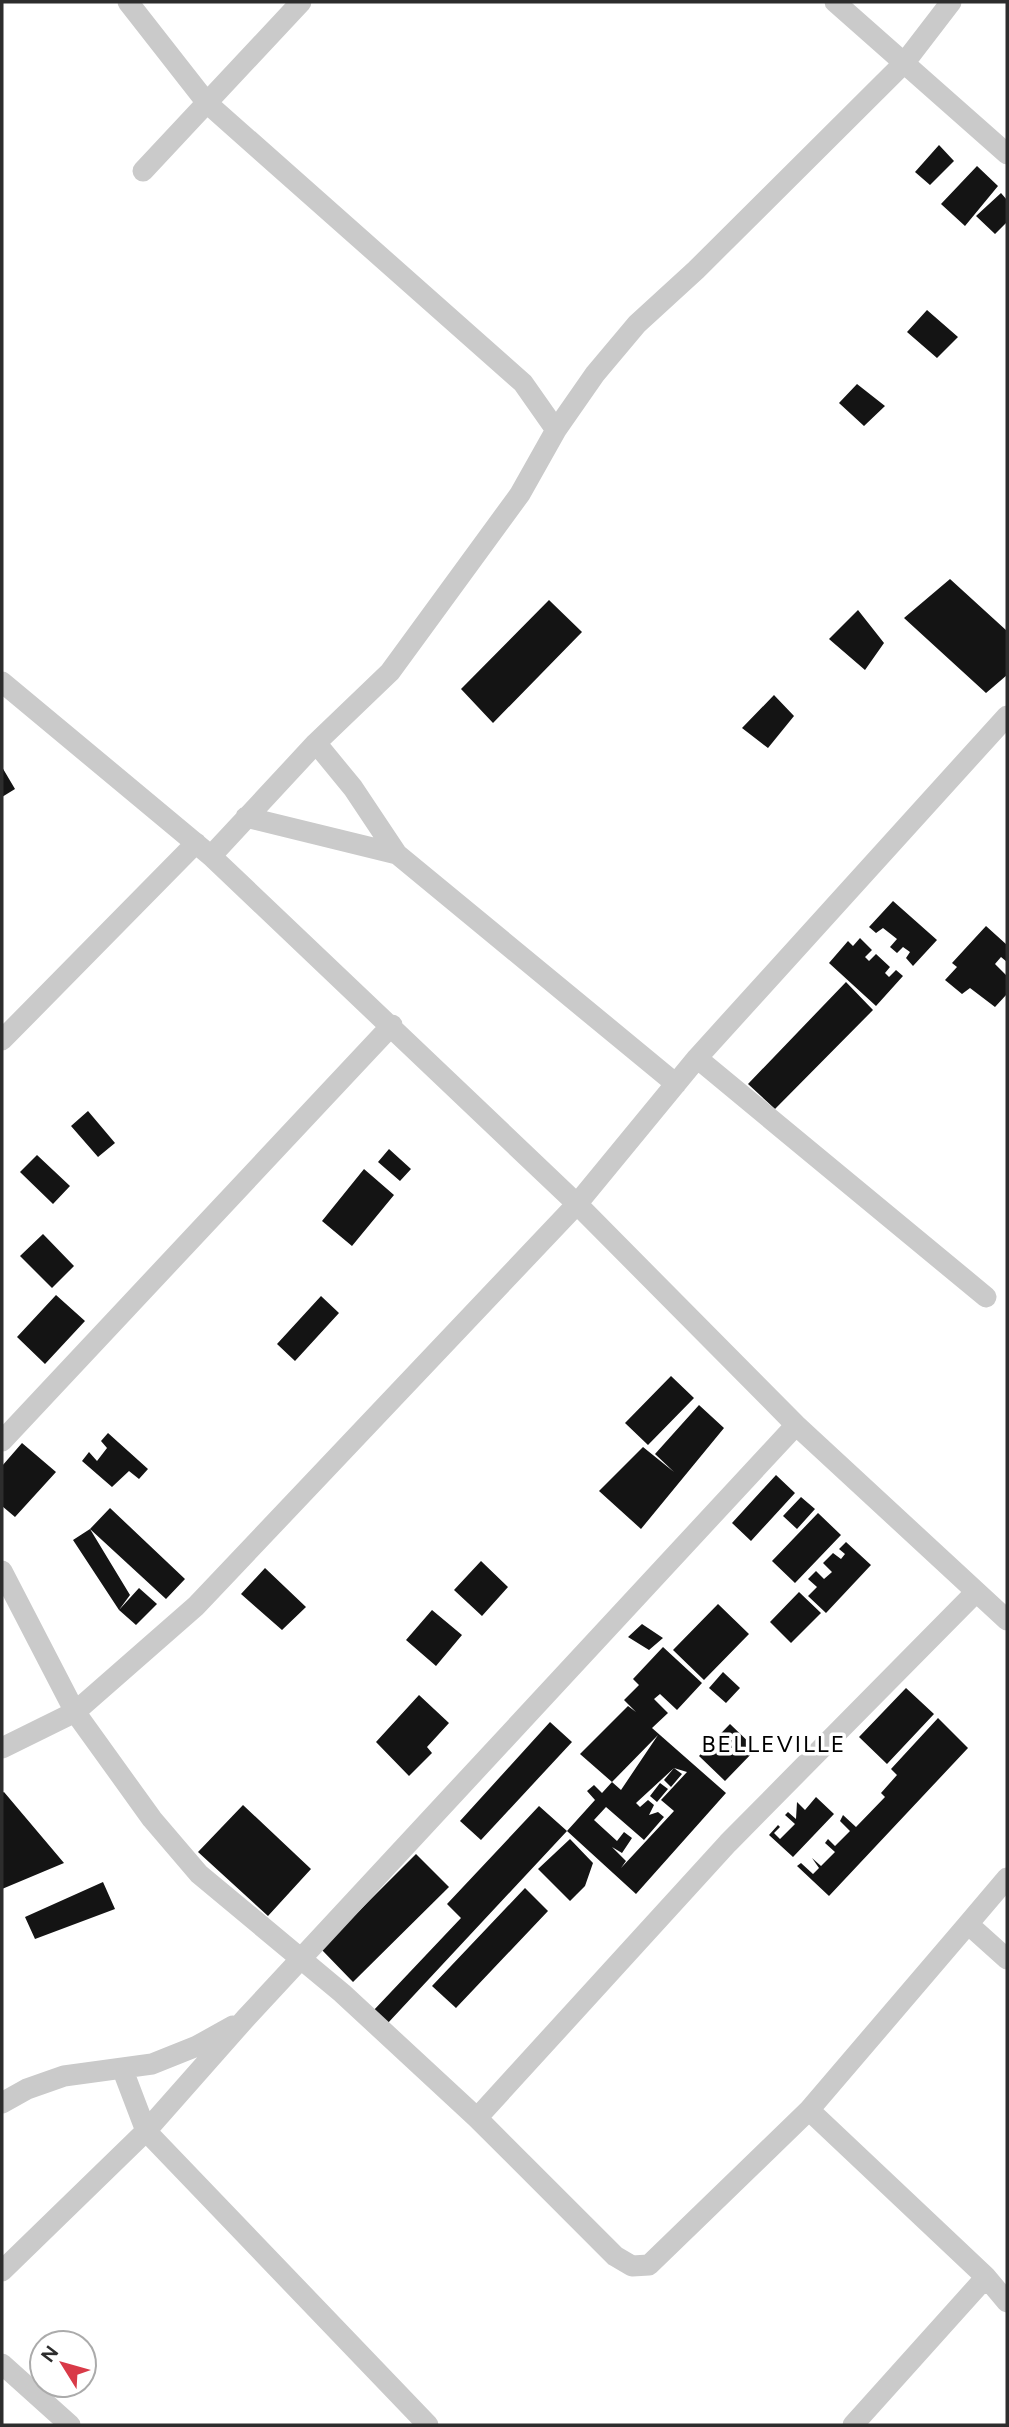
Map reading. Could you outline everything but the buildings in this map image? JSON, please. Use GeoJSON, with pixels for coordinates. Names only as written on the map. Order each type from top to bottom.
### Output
{"type":"FeatureCollection","features":[{"type":"Feature","properties":{"kind":"street"},"geometry":{"type":"LineString","coordinates":[[128,2],[207,103],[523,383],[556,430]]}},
{"type":"Feature","properties":{"kind":"street"},"geometry":{"type":"LineString","coordinates":[[143,171],[301,2]]}},
{"type":"Feature","properties":{"kind":"street"},"geometry":{"type":"LineString","coordinates":[[835,2],[1007,154]]}},
{"type":"Feature","properties":{"kind":"street"},"geometry":{"type":"LineString","coordinates":[[2,1040],[204,850],[246,817],[316,743],[390,672],[520,494],[556,430],[595,374],[637,324],[696,270],[905,62],[951,2]]}},
{"type":"Feature","properties":{"kind":"street"},"geometry":{"type":"LineString","coordinates":[[2,682],[204,850],[392,1025],[577,1204],[796,1425],[1007,1620]]}},
{"type":"Feature","properties":{"kind":"street"},"geometry":{"type":"LineString","coordinates":[[2,1748],[75,1712],[196,1606],[577,1204],[697,1058],[1007,716]]}},
{"type":"Feature","properties":{"kind":"street"},"geometry":{"type":"LineString","coordinates":[[316,743],[353,788],[397,854],[677,1084]]}},
{"type":"Feature","properties":{"kind":"street"},"geometry":{"type":"LineString","coordinates":[[246,817],[397,854]]}},
{"type":"Feature","properties":{"kind":"street"},"geometry":{"type":"LineString","coordinates":[[2,1441],[392,1025]]}},
{"type":"Feature","properties":{"kind":"street"},"geometry":{"type":"LineString","coordinates":[[697,1058],[986,1297]]}},
{"type":"Feature","properties":{"kind":"street"},"geometry":{"type":"LineString","coordinates":[[2,2271],[146,2131],[301,1959],[796,1425]]}},
{"type":"Feature","properties":{"kind":"street"},"geometry":{"type":"LineString","coordinates":[[2,1571],[75,1712],[152,1819],[199,1874],[301,1959],[477,2118],[615,2256],[632,2266],[649,2265],[809,2110],[1007,1878]]}},
{"type":"Feature","properties":{"kind":"street"},"geometry":{"type":"LineString","coordinates":[[477,2118],[728,1843],[976,1591]]}},
{"type":"Feature","properties":{"kind":"street"},"geometry":{"type":"LineString","coordinates":[[968,1924],[1007,1959]]}},
{"type":"Feature","properties":{"kind":"street"},"geometry":{"type":"LineString","coordinates":[[2,2103],[64,2076],[152,2064],[197,2046],[246,2019]]}},
{"type":"Feature","properties":{"kind":"street"},"geometry":{"type":"LineString","coordinates":[[122,2068],[146,2131],[428,2425]]}},
{"type":"Feature","properties":{"kind":"street"},"geometry":{"type":"LineString","coordinates":[[809,2110],[986,2277],[1007,2302]]}},
{"type":"Feature","properties":{"kind":"street"},"geometry":{"type":"LineString","coordinates":[[853,2425],[986,2277]]}},
{"type":"Feature","properties":{"kind":"street"},"geometry":{"type":"LineString","coordinates":[[2,2364],[70,2425]]}},
{"type":"Feature","properties":{"kind":"district","name":"BELLEVILLE"},"geometry":{"type":"Point","coordinates":[774,1744]}}]}
